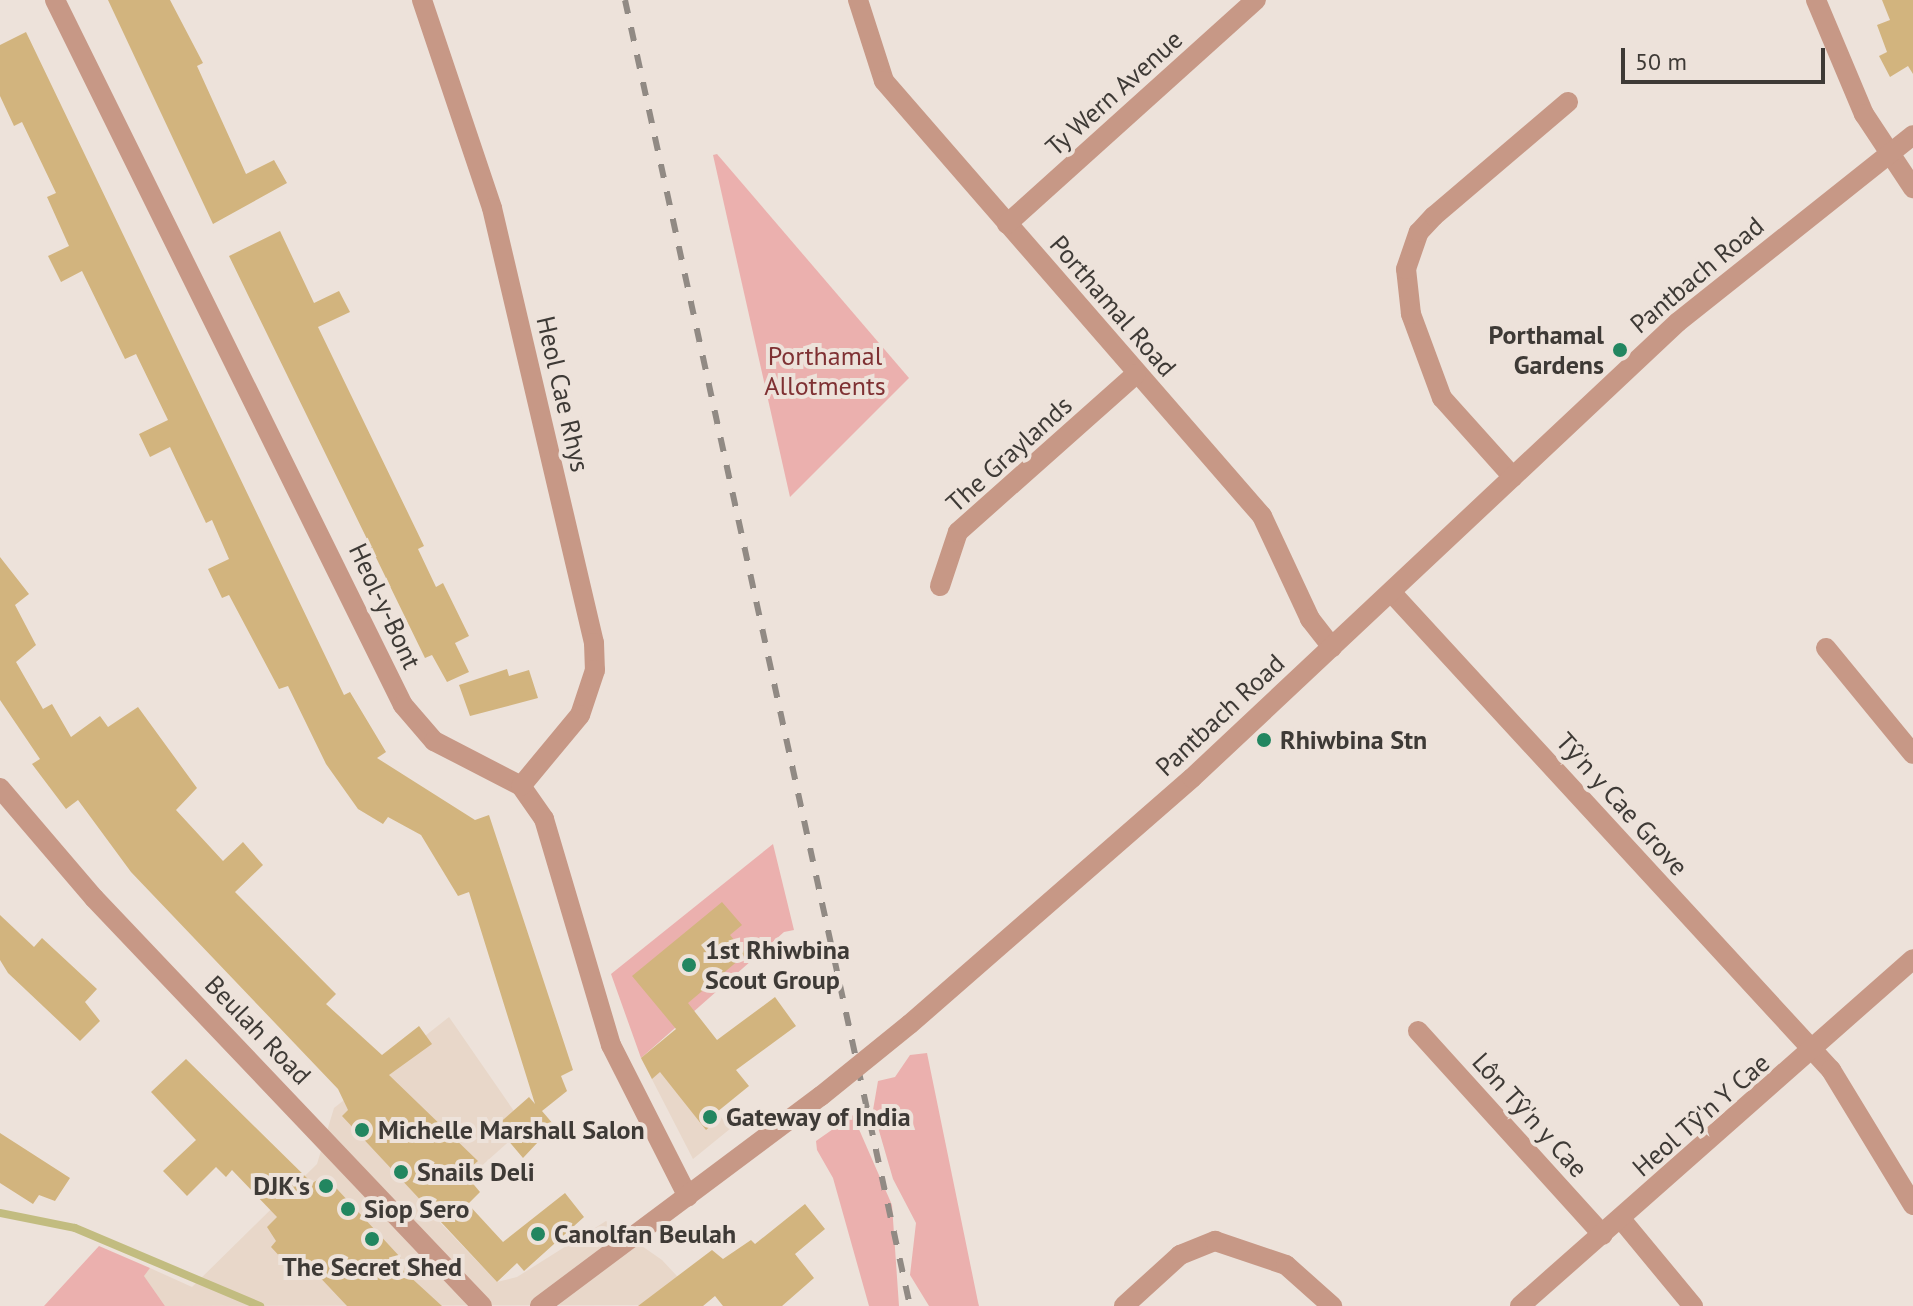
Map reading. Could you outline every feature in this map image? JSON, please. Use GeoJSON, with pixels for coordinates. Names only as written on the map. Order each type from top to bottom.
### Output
{"type":"FeatureCollection","features":[{"type":"Feature","properties":{"kind":"street","name":"Heol-y-Bont"},"geometry":{"type":"LineString","coordinates":[[55,0],[403,705],[434,741],[521,786]]}},
{"type":"Feature","properties":{"kind":"street","name":"Heol Cae Rhys"},"geometry":{"type":"LineString","coordinates":[[422,0],[492,208],[594,643],[595,670],[580,715],[521,786]]}},
{"type":"Feature","properties":{"kind":"street","name":"Porthamal Road"},"geometry":{"type":"LineString","coordinates":[[858,0],[884,81],[1262,516],[1310,619],[1332,647]]}},
{"type":"Feature","properties":{"kind":"street","name":"Ty Wern Avenue"},"geometry":{"type":"LineString","coordinates":[[1007,224],[1256,0]]}},
{"type":"Feature","properties":{"kind":"street"},"geometry":{"type":"LineString","coordinates":[[1816,0],[1864,114],[1913,188]]}},
{"type":"Feature","properties":{"kind":"street"},"geometry":{"type":"LineString","coordinates":[[1513,477],[1442,398],[1411,314],[1406,269],[1419,232],[1434,216],[1568,102]]}},
{"type":"Feature","properties":{"kind":"street","name":"Pantbach Road"},"geometry":{"type":"LineString","coordinates":[[540,1306],[821,1096],[910,1024],[1130,835],[1718,287],[1913,135]]}},
{"type":"Feature","properties":{"kind":"street","name":"The Graylands"},"geometry":{"type":"LineString","coordinates":[[940,586],[958,532],[1136,374]]}},
{"type":"Feature","properties":{"kind":"street","name":"Tŷ'n y Cae Grove"},"geometry":{"type":"LineString","coordinates":[[1391,592],[1849,1092],[1913,1205]]}},
{"type":"Feature","properties":{"kind":"street"},"geometry":{"type":"LineString","coordinates":[[1826,648],[1913,754]]}},
{"type":"Feature","properties":{"kind":"street"},"geometry":{"type":"LineString","coordinates":[[521,786],[550,836],[611,1045],[688,1197]]}},
{"type":"Feature","properties":{"kind":"street","name":"Beulah Road"},"geometry":{"type":"LineString","coordinates":[[0,788],[94,898],[482,1306]]}},
{"type":"Feature","properties":{"kind":"street","name":"Heol Tŷ'n Y Cae"},"geometry":{"type":"LineString","coordinates":[[1520,1306],[1814,1052],[1913,959]]}},
{"type":"Feature","properties":{"kind":"street","name":"Lôn Tŷ'n y Cae"},"geometry":{"type":"LineString","coordinates":[[1418,1031],[1603,1235]]}},
{"type":"Feature","properties":{"kind":"street"},"geometry":{"type":"LineString","coordinates":[[1621,1219],[1693,1306]]}},
{"type":"Feature","properties":{"kind":"street"},"geometry":{"type":"LineString","coordinates":[[1124,1306],[1180,1255],[1215,1241],[1286,1265],[1332,1306]]}},
{"type":"Feature","properties":{"kind":"shaded area"},"geometry":{"type":"Polygon","coordinates":[[[449,1017],[525,1127],[430,1212],[497,1282],[517,1277],[606,1221],[662,1260],[704,1305],[165,1306],[143,1275],[150,1268],[192,1287],[317,1164],[334,1108],[449,1017]]]}},
{"type":"Feature","properties":{"kind":"shaded area"},"geometry":{"type":"Polygon","coordinates":[[[662,1041],[724,1121],[730,1117],[736,1124],[693,1159],[641,1058],[662,1041]]]}},
{"type":"Feature","properties":{"kind":"green space","name":"Porthamal Allotments"},"geometry":{"type":"Polygon","coordinates":[[[717,154],[909,378],[790,497],[713,155],[717,154]]]}},
{"type":"Feature","properties":{"kind":"green space"},"geometry":{"type":"Polygon","coordinates":[[[773,844],[794,930],[784,932],[641,1058],[611,974],[773,844]]]}},
{"type":"Feature","properties":{"kind":"green space"},"geometry":{"type":"Polygon","coordinates":[[[927,1053],[979,1306],[929,1306],[910,1275],[916,1223],[893,1179],[873,1110],[878,1081],[895,1077],[910,1055],[927,1053]]]}},
{"type":"Feature","properties":{"kind":"green space"},"geometry":{"type":"Polygon","coordinates":[[[856,1113],[862,1115],[858,1127],[892,1205],[899,1306],[869,1306],[833,1178],[817,1150],[816,1141],[856,1113]]]}},
{"type":"Feature","properties":{"kind":"green space"},"geometry":{"type":"Polygon","coordinates":[[[99,1246],[150,1268],[144,1276],[165,1306],[44,1306],[99,1246]]]}},
{"type":"Feature","properties":{"kind":"building"},"geometry":{"type":"Polygon","coordinates":[[[108,0],[170,0],[203,63],[197,66],[246,174],[274,160],[287,183],[213,224],[108,0]]]}},
{"type":"Feature","properties":{"kind":"building"},"geometry":{"type":"Polygon","coordinates":[[[1882,0],[1913,0],[1913,74],[1908,66],[1890,77],[1879,56],[1887,52],[1877,25],[1890,20],[1882,0]]]}},
{"type":"Feature","properties":{"kind":"building"},"geometry":{"type":"Polygon","coordinates":[[[26,32],[344,695],[350,692],[386,752],[377,758],[475,820],[489,815],[573,1070],[561,1076],[567,1091],[542,1111],[554,1125],[523,1158],[496,1126],[529,1097],[535,1104],[469,892],[458,896],[421,835],[388,817],[383,824],[358,809],[326,764],[288,686],[279,689],[229,595],[222,598],[208,569],[229,559],[212,520],[206,523],[170,447],[150,457],[139,434],[168,420],[136,354],[125,359],[82,271],[61,282],[48,256],[69,246],[47,197],[56,193],[22,122],[14,126],[0,96],[0,45],[26,32]]]}},
{"type":"Feature","properties":{"kind":"building"},"geometry":{"type":"Polygon","coordinates":[[[280,231],[314,303],[339,291],[350,312],[318,327],[424,546],[418,549],[436,587],[443,583],[469,636],[455,643],[469,672],[447,682],[432,655],[425,658],[229,256],[280,231]]]}},
{"type":"Feature","properties":{"kind":"building"},"geometry":{"type":"Polygon","coordinates":[[[0,557],[29,594],[15,605],[36,645],[16,662],[43,709],[52,704],[71,737],[100,716],[108,727],[138,707],[197,788],[176,810],[223,861],[243,842],[263,865],[235,892],[336,994],[326,1004],[382,1055],[419,1026],[432,1044],[389,1075],[478,1161],[464,1173],[480,1192],[468,1204],[503,1242],[565,1193],[584,1217],[524,1271],[517,1263],[497,1282],[342,1116],[348,1110],[338,1089],[131,872],[78,800],[66,809],[32,764],[40,759],[0,700],[0,557]]]}},
{"type":"Feature","properties":{"kind":"building"},"geometry":{"type":"Polygon","coordinates":[[[507,669],[509,676],[529,670],[538,698],[470,716],[459,685],[507,669]]]}},
{"type":"Feature","properties":{"kind":"building"},"geometry":{"type":"Polygon","coordinates":[[[722,902],[742,925],[730,935],[746,954],[688,1003],[717,1040],[775,997],[796,1026],[736,1070],[749,1086],[717,1112],[721,1117],[706,1130],[660,1072],[652,1079],[641,1058],[676,1029],[632,976],[722,902]]]}},
{"type":"Feature","properties":{"kind":"building"},"geometry":{"type":"Polygon","coordinates":[[[0,915],[34,947],[42,938],[97,989],[85,1002],[100,1021],[80,1041],[8,973],[0,960],[0,915]]]}},
{"type":"Feature","properties":{"kind":"building"},"geometry":{"type":"Polygon","coordinates":[[[186,1059],[312,1183],[325,1176],[401,1258],[395,1263],[442,1306],[347,1306],[313,1270],[306,1277],[296,1274],[271,1247],[276,1241],[267,1227],[277,1217],[232,1170],[226,1177],[216,1167],[187,1196],[163,1171],[196,1140],[151,1092],[186,1059]]]}},
{"type":"Feature","properties":{"kind":"building"},"geometry":{"type":"Polygon","coordinates":[[[0,1133],[70,1178],[55,1201],[39,1195],[33,1204],[0,1183],[0,1133]]]}},
{"type":"Feature","properties":{"kind":"building"},"geometry":{"type":"Polygon","coordinates":[[[805,1204],[825,1229],[795,1254],[814,1278],[782,1306],[723,1306],[715,1296],[703,1306],[638,1306],[712,1250],[723,1259],[751,1240],[755,1244],[805,1204]]]}},
{"type":"Feature","properties":{"kind":"waterway"},"geometry":{"type":"LineString","coordinates":[[0,1213],[75,1228],[260,1306]]}},
{"type":"Feature","properties":{"kind":"railway"},"geometry":{"type":"LineString","coordinates":[[625,0],[910,1306]]}},
{"type":"Feature","properties":{"kind":"place","name":"Porthamal Gardens"},"geometry":{"type":"Point","coordinates":[1620,350]}},
{"type":"Feature","properties":{"kind":"place","name":"Rhiwbina Stn"},"geometry":{"type":"Point","coordinates":[1264,740]}},
{"type":"Feature","properties":{"kind":"place","name":"1st Rhiwbina Scout Group"},"geometry":{"type":"Point","coordinates":[689,965]}},
{"type":"Feature","properties":{"kind":"place","name":"Gateway of India"},"geometry":{"type":"Point","coordinates":[710,1117]}},
{"type":"Feature","properties":{"kind":"place","name":"Michelle Marshall Salon"},"geometry":{"type":"Point","coordinates":[362,1130]}},
{"type":"Feature","properties":{"kind":"place","name":"Snails Deli"},"geometry":{"type":"Point","coordinates":[401,1172]}},
{"type":"Feature","properties":{"kind":"place","name":"DJK's"},"geometry":{"type":"Point","coordinates":[326,1186]}},
{"type":"Feature","properties":{"kind":"place","name":"Siop Sero"},"geometry":{"type":"Point","coordinates":[348,1209]}},
{"type":"Feature","properties":{"kind":"place","name":"Canolfan Beulah"},"geometry":{"type":"Point","coordinates":[538,1234]}},
{"type":"Feature","properties":{"kind":"place","name":"The Secret Shed"},"geometry":{"type":"Point","coordinates":[372,1239]}}]}
